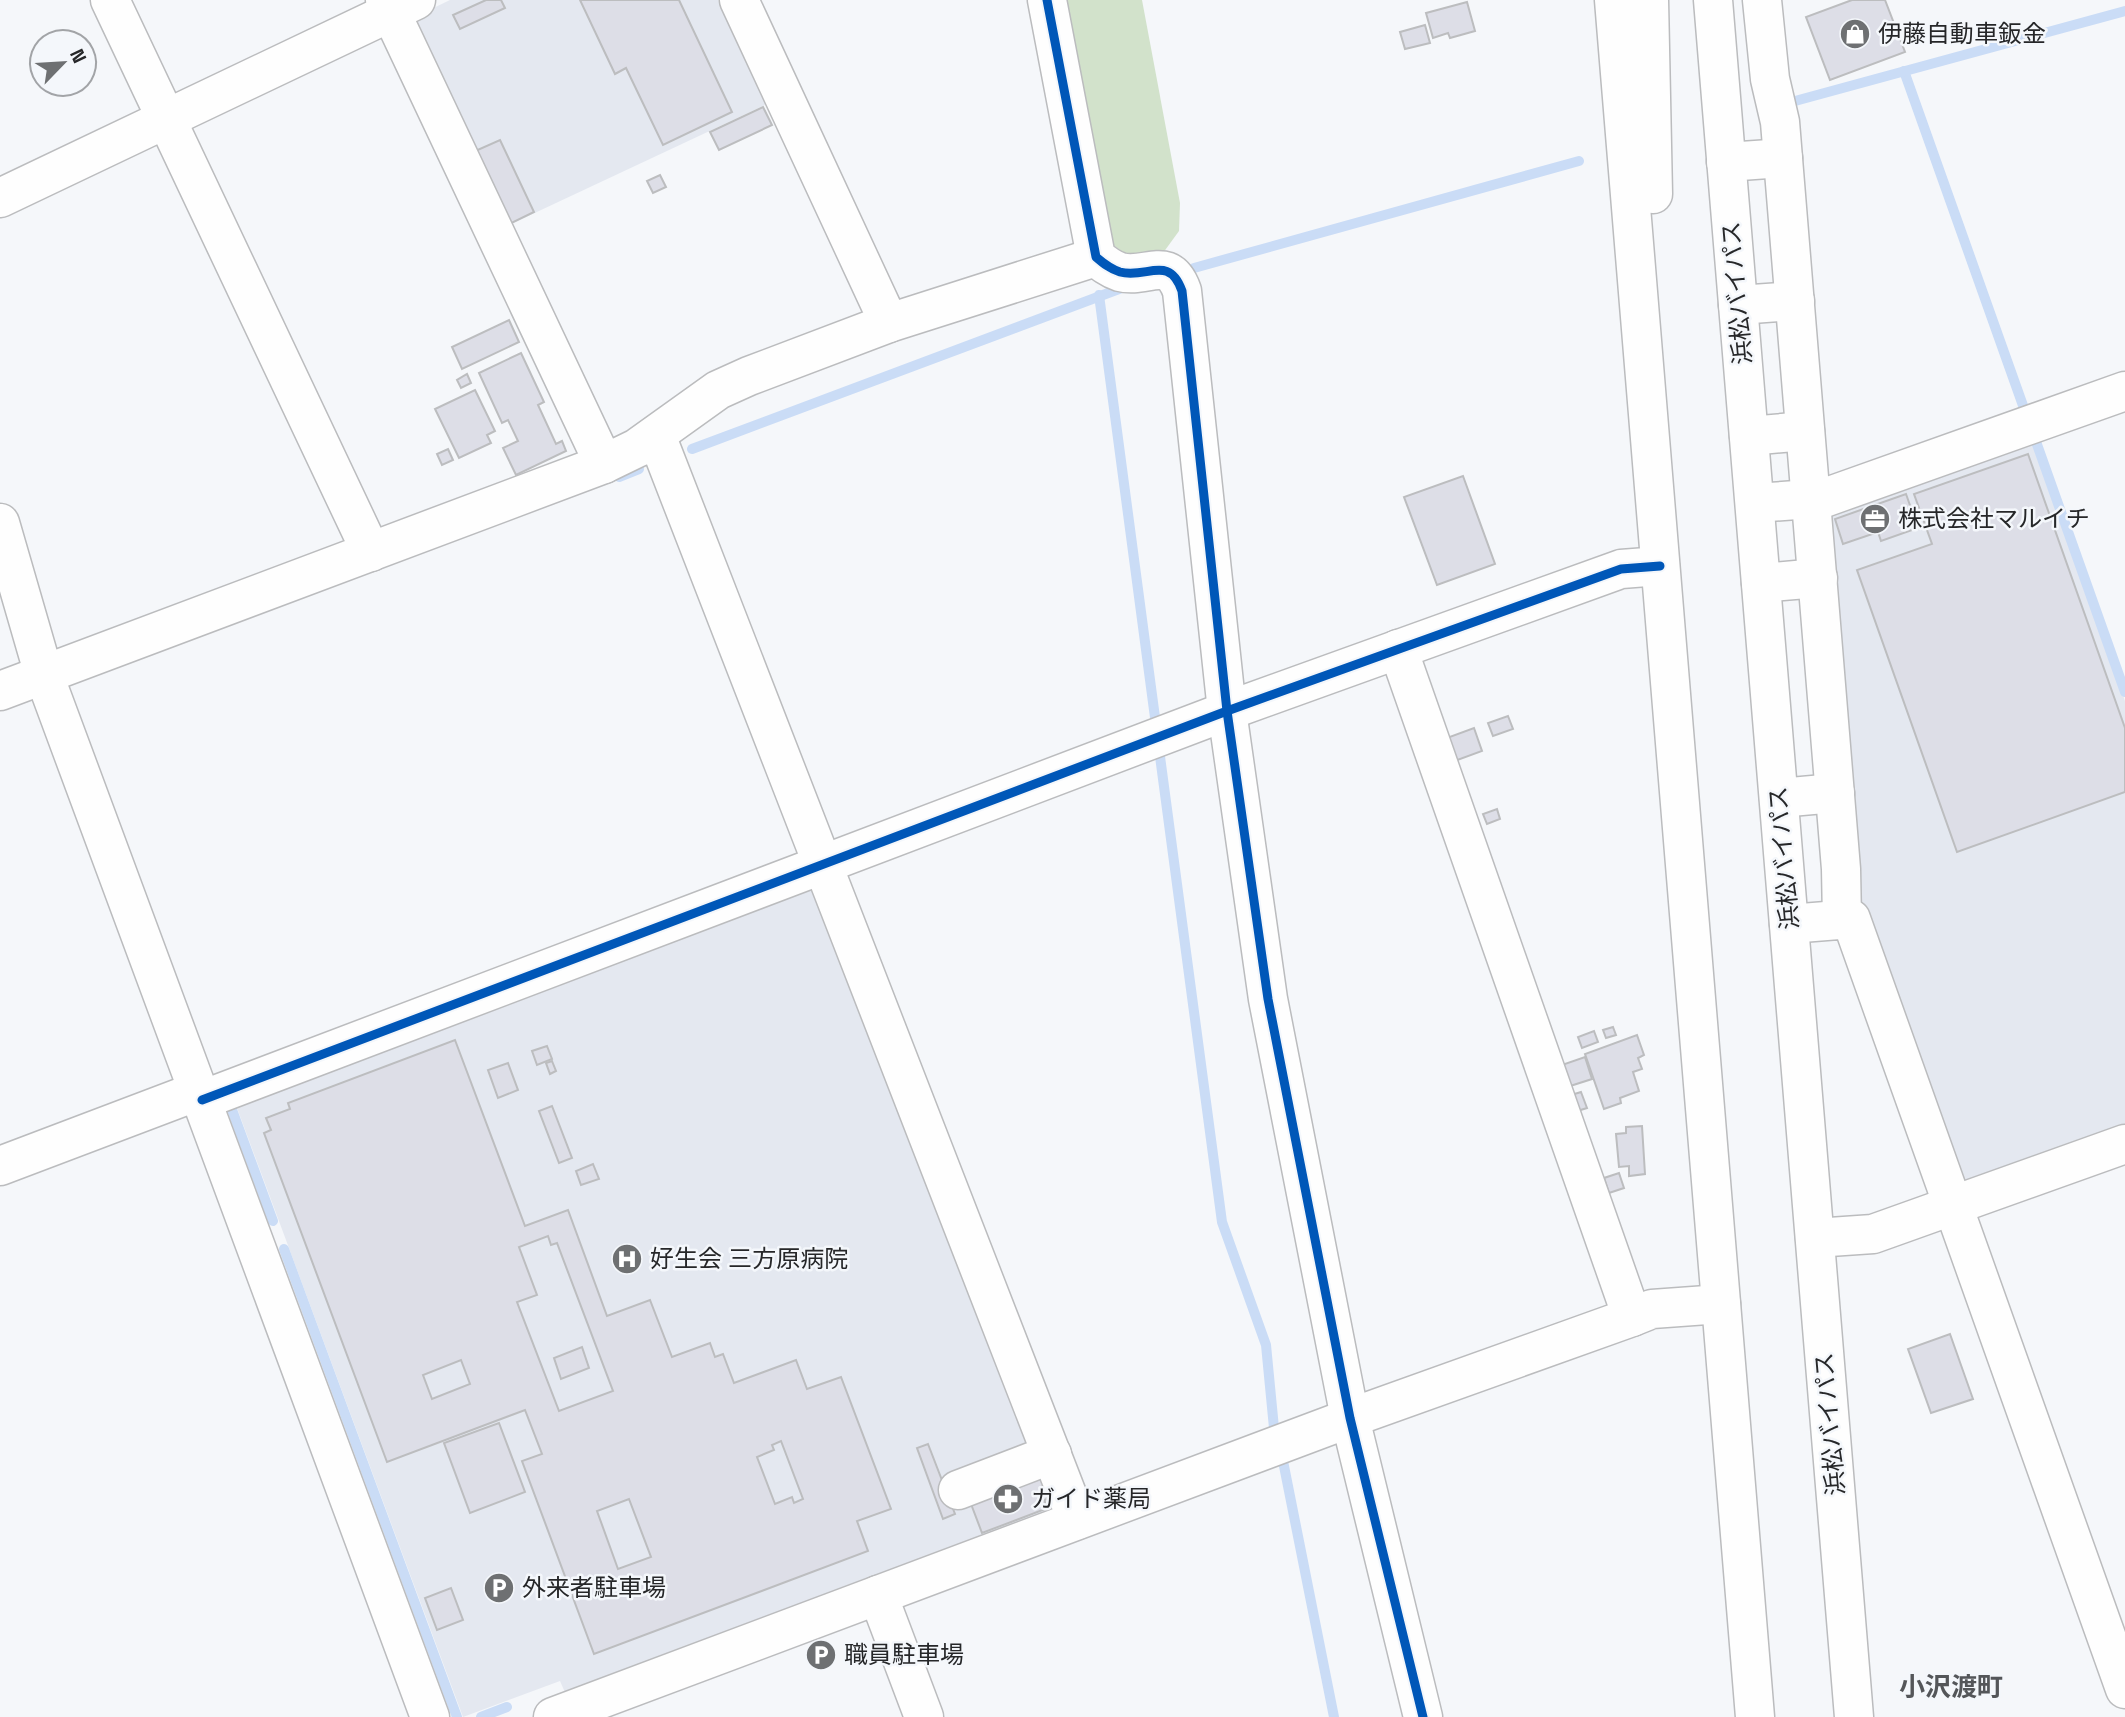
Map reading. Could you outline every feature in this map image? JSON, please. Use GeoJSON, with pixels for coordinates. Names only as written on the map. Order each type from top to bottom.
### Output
{"type":"FeatureCollection","features":[{"type":"Feature","properties":{"kind":"main road"},"geometry":{"type":"LineString","coordinates":[[110,0],[371,552]]}},
{"type":"Feature","properties":{"kind":"main road"},"geometry":{"type":"LineString","coordinates":[[739,0],[889,323]]}},
{"type":"Feature","properties":{"kind":"main road"},"geometry":{"type":"LineString","coordinates":[[1047,0],[1096,257],[1107,267],[1120,272],[1134,274],[1158,269],[1169,272],[1178,280],[1182,291],[1227,711],[1268,999],[1350,1418],[1423,1717]]}},
{"type":"Feature","properties":{"kind":"main road"},"geometry":{"type":"LineString","coordinates":[[1614,0],[1755,1717]]}},
{"type":"Feature","properties":{"kind":"main road"},"geometry":{"type":"LineString","coordinates":[[1649,0],[1653,112],[1653,479]]}},
{"type":"Feature","properties":{"kind":"main road","name":"浜松バイパス"},"geometry":{"type":"LineString","coordinates":[[1713,0],[1854,1717]]}},
{"type":"Feature","properties":{"kind":"main road"},"geometry":{"type":"LineString","coordinates":[[1762,0],[1770,79],[1780,122],[1841,869],[1842,920]]}},
{"type":"Feature","properties":{"kind":"main road"},"geometry":{"type":"LineString","coordinates":[[0,198],[397,4],[604,464]]}},
{"type":"Feature","properties":{"kind":"main road"},"geometry":{"type":"LineString","coordinates":[[1726,162],[1783,158]]}},
{"type":"Feature","properties":{"kind":"main road"},"geometry":{"type":"LineString","coordinates":[[0,691],[604,464],[637,448],[718,390],[749,376],[889,323],[1096,257]]}},
{"type":"Feature","properties":{"kind":"main road"},"geometry":{"type":"LineString","coordinates":[[1738,305],[1795,301]]}},
{"type":"Feature","properties":{"kind":"main road"},"geometry":{"type":"LineString","coordinates":[[1755,503],[1824,498],[2125,391]]}},
{"type":"Feature","properties":{"kind":"main road"},"geometry":{"type":"LineString","coordinates":[[1749,436],[1805,431]]}},
{"type":"Feature","properties":{"kind":"main road"},"geometry":{"type":"LineString","coordinates":[[656,435],[1077,1520]]}},
{"type":"Feature","properties":{"kind":"main road"},"geometry":{"type":"LineString","coordinates":[[0,523],[44,675],[430,1717]]}},
{"type":"Feature","properties":{"kind":"main road"},"geometry":{"type":"LineString","coordinates":[[0,1166],[200,1095],[1398,649],[1621,569],[1660,566]]}},
{"type":"Feature","properties":{"kind":"main road"},"geometry":{"type":"LineString","coordinates":[[1761,583],[1818,578]]}},
{"type":"Feature","properties":{"kind":"main road"},"geometry":{"type":"LineString","coordinates":[[1398,649],[1632,1317]]}},
{"type":"Feature","properties":{"kind":"main road"},"geometry":{"type":"LineString","coordinates":[[1779,798],[1835,793]]}},
{"type":"Feature","properties":{"kind":"main road"},"geometry":{"type":"LineString","coordinates":[[1789,924],[1851,919],[2125,1689]]}},
{"type":"Feature","properties":{"kind":"main road"},"geometry":{"type":"LineString","coordinates":[[1815,1238],[1872,1234],[2125,1144]]}},
{"type":"Feature","properties":{"kind":"main road"},"geometry":{"type":"LineString","coordinates":[[553,1717],[1350,1418],[1632,1317],[1652,1310],[1721,1304]]}},
{"type":"Feature","properties":{"kind":"main road"},"geometry":{"type":"LineString","coordinates":[[958,1490],[1052,1454]]}},
{"type":"Feature","properties":{"kind":"main road"},"geometry":{"type":"LineString","coordinates":[[878,1595],[925,1717]]}},
{"type":"Feature","properties":{"kind":"shaded area"},"geometry":{"type":"Polygon","coordinates":[[[450,0],[718,0],[767,104],[507,226],[413,27],[417,16],[450,0]]]}},
{"type":"Feature","properties":{"kind":"shaded area"},"geometry":{"type":"Polygon","coordinates":[[[2031,436],[2125,701],[2125,1129],[1959,1188],[1855,896],[1823,510],[2031,436]]]}},
{"type":"Feature","properties":{"kind":"shaded area","name":"好生会 三方原病院"},"geometry":{"type":"Polygon","coordinates":[[[801,885],[819,893],[1054,1498],[1046,1517],[567,1697],[560,1681],[463,1717],[237,1108],[242,1096],[801,885]]]}},
{"type":"Feature","properties":{"kind":"green space"},"geometry":{"type":"Polygon","coordinates":[[[1062,0],[1142,0],[1180,203],[1179,231],[1163,253],[1133,259],[1113,245],[1103,220],[1062,0]]]}},
{"type":"Feature","properties":{"kind":"building"},"geometry":{"type":"Polygon","coordinates":[[[486,0],[501,0],[505,8],[460,29],[453,15],[486,0]]]}},
{"type":"Feature","properties":{"kind":"building"},"geometry":{"type":"Polygon","coordinates":[[[580,0],[679,0],[732,112],[663,145],[626,68],[615,74],[580,0]]]}},
{"type":"Feature","properties":{"kind":"building","name":"伊藤自動車鈑金"},"geometry":{"type":"Polygon","coordinates":[[[1852,0],[1885,0],[1905,52],[1830,80],[1806,17],[1852,0]]]}},
{"type":"Feature","properties":{"kind":"building"},"geometry":{"type":"Polygon","coordinates":[[[1467,2],[1475,31],[1450,38],[1448,33],[1433,38],[1426,13],[1467,2]]]}},
{"type":"Feature","properties":{"kind":"building"},"geometry":{"type":"Polygon","coordinates":[[[1425,25],[1430,43],[1405,49],[1400,32],[1425,25]]]}},
{"type":"Feature","properties":{"kind":"building"},"geometry":{"type":"Polygon","coordinates":[[[763,107],[772,125],[719,150],[710,132],[763,107]]]}},
{"type":"Feature","properties":{"kind":"building"},"geometry":{"type":"Polygon","coordinates":[[[500,140],[534,212],[507,225],[473,152],[500,140]]]}},
{"type":"Feature","properties":{"kind":"building"},"geometry":{"type":"Polygon","coordinates":[[[660,175],[666,187],[653,193],[647,181],[660,175]]]}},
{"type":"Feature","properties":{"kind":"building"},"geometry":{"type":"Polygon","coordinates":[[[509,320],[519,342],[462,369],[452,347],[509,320]]]}},
{"type":"Feature","properties":{"kind":"building"},"geometry":{"type":"Polygon","coordinates":[[[521,353],[544,402],[538,405],[556,444],[562,441],[566,451],[516,475],[503,448],[518,441],[508,420],[502,423],[479,373],[521,353]]]}},
{"type":"Feature","properties":{"kind":"building"},"geometry":{"type":"Polygon","coordinates":[[[467,374],[471,383],[461,388],[457,380],[467,374]]]}},
{"type":"Feature","properties":{"kind":"building"},"geometry":{"type":"Polygon","coordinates":[[[475,390],[495,431],[487,435],[491,443],[459,458],[435,409],[475,390]]]}},
{"type":"Feature","properties":{"kind":"building"},"geometry":{"type":"Polygon","coordinates":[[[448,449],[453,460],[442,465],[437,454],[448,449]]]}},
{"type":"Feature","properties":{"kind":"building"},"geometry":{"type":"Polygon","coordinates":[[[2028,454],[2125,728],[2125,792],[1957,852],[1857,570],[1932,544],[1914,494],[2028,454]]]}},
{"type":"Feature","properties":{"kind":"building"},"geometry":{"type":"Polygon","coordinates":[[[1463,476],[1495,564],[1437,585],[1404,497],[1463,476]]]}},
{"type":"Feature","properties":{"kind":"building"},"geometry":{"type":"Polygon","coordinates":[[[1906,494],[1918,528],[1881,541],[1878,532],[1843,544],[1835,519],[1906,494]]]}},
{"type":"Feature","properties":{"kind":"building"},"geometry":{"type":"Polygon","coordinates":[[[1508,716],[1513,729],[1493,736],[1488,723],[1508,716]]]}},
{"type":"Feature","properties":{"kind":"building"},"geometry":{"type":"Polygon","coordinates":[[[1474,728],[1482,751],[1452,762],[1444,739],[1474,728]]]}},
{"type":"Feature","properties":{"kind":"building"},"geometry":{"type":"Polygon","coordinates":[[[1497,809],[1500,819],[1487,824],[1483,814],[1497,809]]]}},
{"type":"Feature","properties":{"kind":"building"},"geometry":{"type":"Polygon","coordinates":[[[1613,1027],[1616,1035],[1606,1038],[1603,1030],[1613,1027]]]}},
{"type":"Feature","properties":{"kind":"building"},"geometry":{"type":"Polygon","coordinates":[[[1594,1031],[1598,1042],[1582,1048],[1578,1037],[1594,1031]]]}},
{"type":"Feature","properties":{"kind":"building"},"geometry":{"type":"Polygon","coordinates":[[[1637,1035],[1644,1055],[1638,1058],[1642,1069],[1633,1072],[1639,1091],[1620,1098],[1621,1103],[1604,1109],[1585,1054],[1637,1035]]]}},
{"type":"Feature","properties":{"kind":"building"},"geometry":{"type":"Polygon","coordinates":[[[455,1040],[525,1226],[568,1210],[607,1316],[650,1300],[672,1357],[710,1343],[715,1357],[723,1354],[734,1383],[796,1360],[807,1389],[841,1377],[891,1509],[857,1521],[868,1551],[594,1654],[522,1461],[542,1454],[525,1410],[387,1462],[264,1133],[271,1130],[266,1118],[290,1109],[288,1103],[455,1040]],[[548,1236],[519,1247],[537,1295],[517,1302],[559,1411],[613,1391],[557,1243],[551,1245],[548,1236]],[[461,1360],[423,1375],[432,1399],[470,1384],[461,1360]],[[781,1441],[772,1445],[774,1450],[757,1457],[775,1504],[792,1497],[794,1503],[803,1499],[781,1441]],[[629,1499],[597,1511],[618,1569],[651,1557],[629,1499]]]}},
{"type":"Feature","properties":{"kind":"building"},"geometry":{"type":"Polygon","coordinates":[[[547,1046],[552,1059],[537,1065],[532,1051],[547,1046]]]}},
{"type":"Feature","properties":{"kind":"building"},"geometry":{"type":"Polygon","coordinates":[[[1585,1057],[1592,1079],[1564,1088],[1556,1067],[1585,1057]]]}},
{"type":"Feature","properties":{"kind":"building"},"geometry":{"type":"Polygon","coordinates":[[[552,1061],[556,1071],[550,1074],[546,1063],[552,1061]]]}},
{"type":"Feature","properties":{"kind":"building"},"geometry":{"type":"Polygon","coordinates":[[[508,1063],[518,1090],[498,1098],[488,1070],[508,1063]]]}},
{"type":"Feature","properties":{"kind":"building"},"geometry":{"type":"Polygon","coordinates":[[[1581,1092],[1587,1108],[1574,1112],[1568,1096],[1581,1092]]]}},
{"type":"Feature","properties":{"kind":"building"},"geometry":{"type":"Polygon","coordinates":[[[552,1106],[572,1158],[559,1163],[539,1111],[552,1106]]]}},
{"type":"Feature","properties":{"kind":"building"},"geometry":{"type":"Polygon","coordinates":[[[1642,1126],[1645,1174],[1629,1176],[1629,1166],[1619,1167],[1616,1134],[1626,1133],[1626,1127],[1642,1126]]]}},
{"type":"Feature","properties":{"kind":"building"},"geometry":{"type":"Polygon","coordinates":[[[593,1164],[599,1179],[581,1185],[576,1171],[593,1164]]]}},
{"type":"Feature","properties":{"kind":"building"},"geometry":{"type":"Polygon","coordinates":[[[1619,1173],[1624,1188],[1609,1193],[1604,1178],[1619,1173]]]}},
{"type":"Feature","properties":{"kind":"building"},"geometry":{"type":"Polygon","coordinates":[[[1950,1334],[1973,1399],[1931,1413],[1908,1349],[1950,1334]]]}},
{"type":"Feature","properties":{"kind":"building"},"geometry":{"type":"Polygon","coordinates":[[[582,1347],[589,1368],[561,1379],[554,1358],[582,1347]]]}},
{"type":"Feature","properties":{"kind":"building"},"geometry":{"type":"Polygon","coordinates":[[[499,1423],[525,1492],[470,1513],[444,1443],[499,1423]]]}},
{"type":"Feature","properties":{"kind":"building"},"geometry":{"type":"Polygon","coordinates":[[[928,1444],[955,1514],[943,1519],[917,1448],[928,1444]]]}},
{"type":"Feature","properties":{"kind":"building","name":"ガイド薬局"},"geometry":{"type":"Polygon","coordinates":[[[1043,1475],[1051,1498],[1044,1500],[1048,1508],[982,1533],[968,1496],[1043,1475]]]}},
{"type":"Feature","properties":{"kind":"building"},"geometry":{"type":"Polygon","coordinates":[[[451,1588],[463,1620],[437,1630],[425,1598],[451,1588]]]}},
{"type":"Feature","properties":{"kind":"waterway"},"geometry":{"type":"LineString","coordinates":[[1784,104],[2125,11]]}},
{"type":"Feature","properties":{"kind":"waterway"},"geometry":{"type":"LineString","coordinates":[[1904,71],[2026,414]]}},
{"type":"Feature","properties":{"kind":"waterway"},"geometry":{"type":"LineString","coordinates":[[1194,268],[1579,161]]}},
{"type":"Feature","properties":{"kind":"waterway"},"geometry":{"type":"LineString","coordinates":[[692,449],[1127,286]]}},
{"type":"Feature","properties":{"kind":"waterway"},"geometry":{"type":"LineString","coordinates":[[1099,295],[1156,725]]}},
{"type":"Feature","properties":{"kind":"waterway"},"geometry":{"type":"LineString","coordinates":[[2034,436],[2125,692]]}},
{"type":"Feature","properties":{"kind":"waterway"},"geometry":{"type":"LineString","coordinates":[[619,477],[639,469]]}},
{"type":"Feature","properties":{"kind":"waterway"},"geometry":{"type":"LineString","coordinates":[[1159,749],[1222,1222],[1266,1345],[1274,1428]]}},
{"type":"Feature","properties":{"kind":"waterway"},"geometry":{"type":"LineString","coordinates":[[231,1107],[273,1221]]}},
{"type":"Feature","properties":{"kind":"waterway"},"geometry":{"type":"LineString","coordinates":[[284,1249],[457,1717]]}},
{"type":"Feature","properties":{"kind":"waterway"},"geometry":{"type":"LineString","coordinates":[[1283,1461],[1334,1717]]}},
{"type":"Feature","properties":{"kind":"waterway"},"geometry":{"type":"LineString","coordinates":[[481,1717],[507,1707]]}},
{"type":"Feature","properties":{"kind":"cycle path"},"geometry":{"type":"LineString","coordinates":[[1047,0],[1096,257],[1120,272],[1156,270],[1171,273],[1182,291],[1227,711],[1268,999],[1350,1418],[1423,1717]]}},
{"type":"Feature","properties":{"kind":"cycle path"},"geometry":{"type":"LineString","coordinates":[[202,1100],[1227,711],[1621,569],[1660,566]]}},
{"type":"Feature","properties":{"kind":"place","name":"伊藤自動車鈑金"},"geometry":{"type":"Point","coordinates":[1855,34]}},
{"type":"Feature","properties":{"kind":"place","name":"株式会社マルイチ"},"geometry":{"type":"Point","coordinates":[1875,519]}},
{"type":"Feature","properties":{"kind":"place","name":"好生会 三方原病院"},"geometry":{"type":"Point","coordinates":[627,1259]}},
{"type":"Feature","properties":{"kind":"place","name":"ガイド薬局"},"geometry":{"type":"Point","coordinates":[1008,1499]}},
{"type":"Feature","properties":{"kind":"place","name":"外来者駐車場"},"geometry":{"type":"Point","coordinates":[499,1588]}},
{"type":"Feature","properties":{"kind":"place","name":"職員駐車場"},"geometry":{"type":"Point","coordinates":[821,1655]}},
{"type":"Feature","properties":{"kind":"district","name":"小沢渡町"},"geometry":{"type":"Point","coordinates":[1951,1687]}}]}
